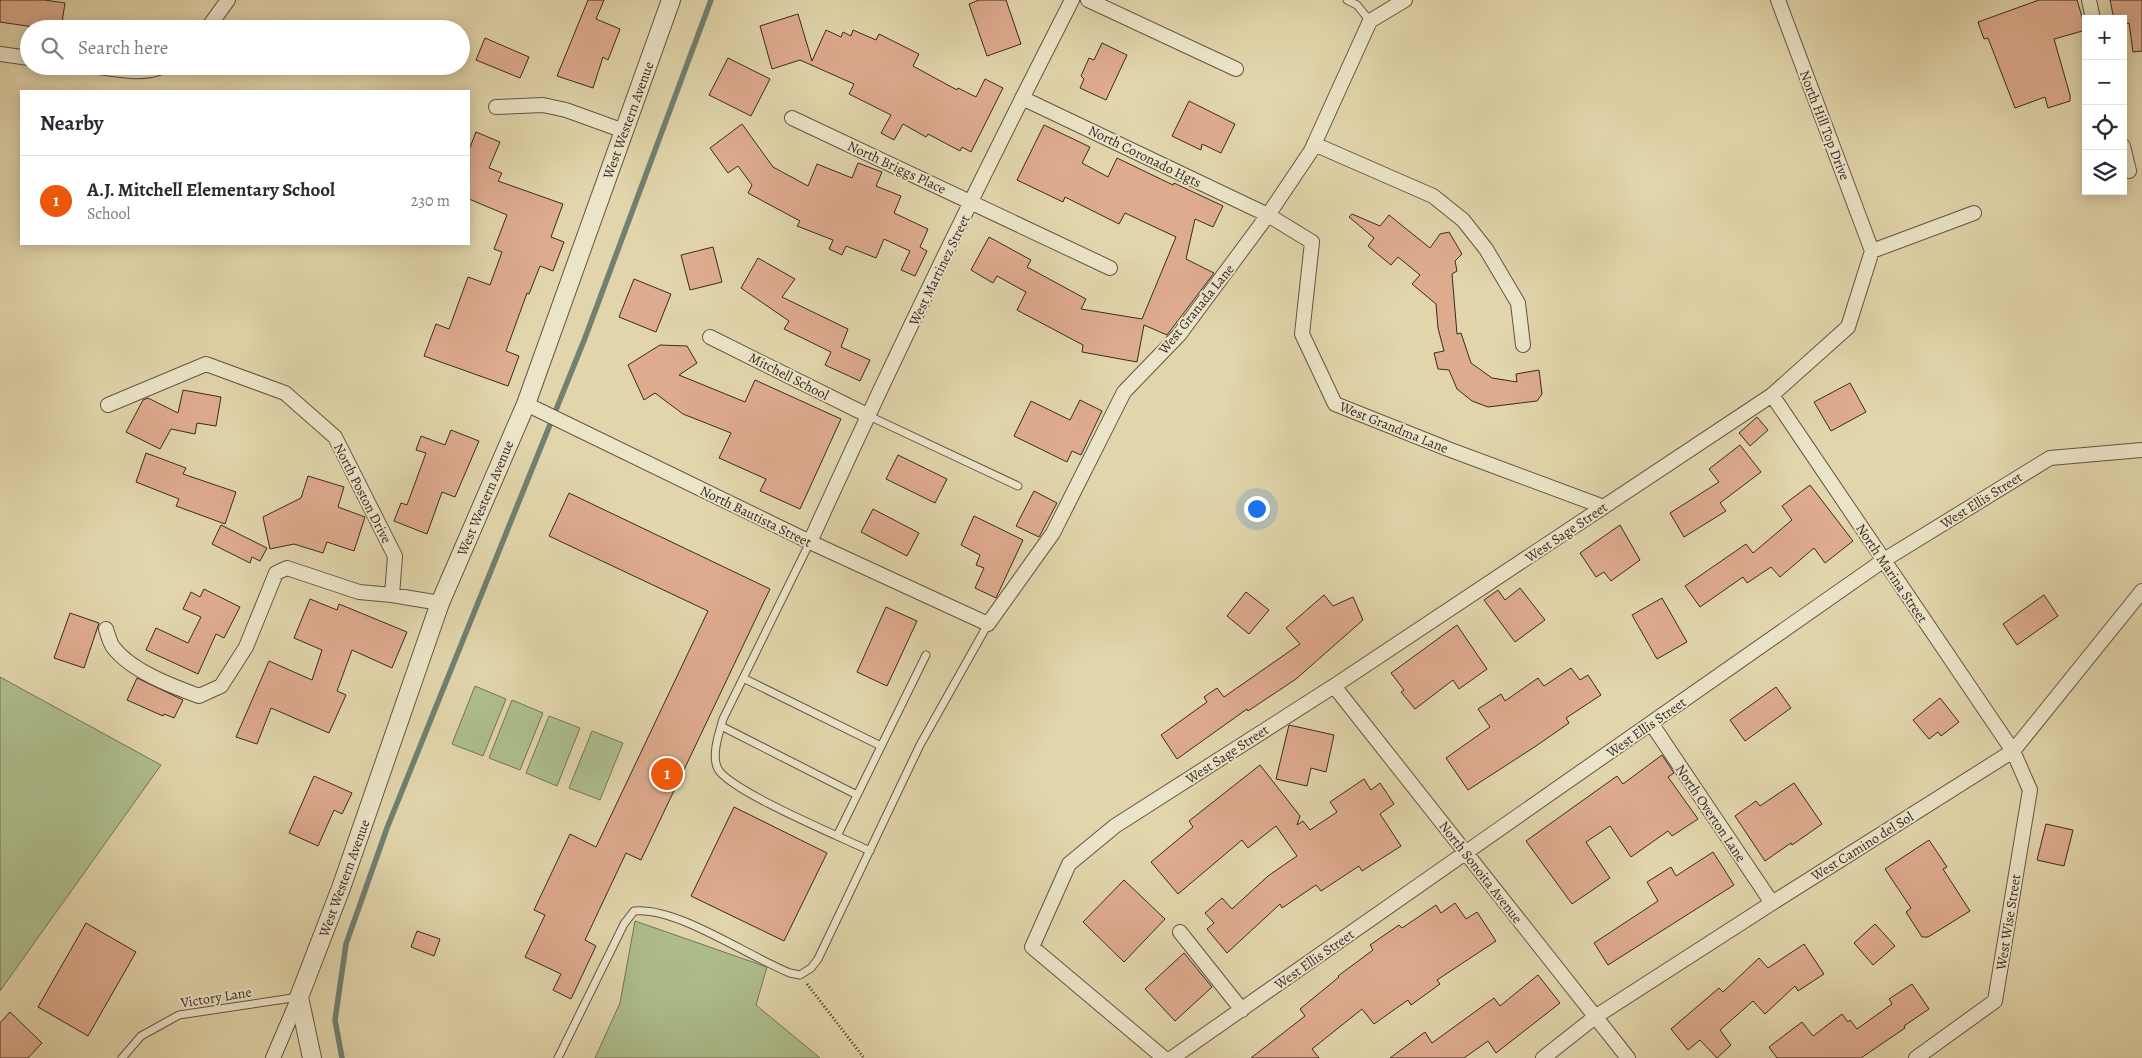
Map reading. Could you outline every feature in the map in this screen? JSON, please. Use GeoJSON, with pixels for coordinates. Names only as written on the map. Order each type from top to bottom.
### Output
{"type":"FeatureCollection","features":[{"type":"Feature","properties":{"kind":"street"},"geometry":{"type":"LineString","coordinates":[[214,20],[228,0]]}},
{"type":"Feature","properties":{"kind":"street","name":"West Western Avenue"},"geometry":{"type":"LineString","coordinates":[[299,997],[341,888],[440,603],[526,404],[671,0]]}},
{"type":"Feature","properties":{"kind":"street","name":"West Martinez Street"},"geometry":{"type":"LineString","coordinates":[[810,542],[867,416],[1022,98],[1072,0]]}},
{"type":"Feature","properties":{"kind":"street"},"geometry":{"type":"LineString","coordinates":[[1088,0],[1236,69]]}},
{"type":"Feature","properties":{"kind":"street"},"geometry":{"type":"LineString","coordinates":[[1370,21],[1405,0]]}},
{"type":"Feature","properties":{"kind":"street","name":"North Hill Top Drive"},"geometry":{"type":"LineString","coordinates":[[1778,0],[1872,250]]}},
{"type":"Feature","properties":{"kind":"street"},"geometry":{"type":"LineString","coordinates":[[2089,0],[2092,15]]}},
{"type":"Feature","properties":{"kind":"street","name":"West Granada Lane"},"geometry":{"type":"LineString","coordinates":[[988,624],[1053,532],[1124,392],[1179,335],[1268,215],[1314,144],[1370,21]]}},
{"type":"Feature","properties":{"kind":"street"},"geometry":{"type":"LineString","coordinates":[[0,54],[20,57]]}},
{"type":"Feature","properties":{"kind":"street","name":"North Coronado Hgts"},"geometry":{"type":"LineString","coordinates":[[1022,98],[1268,215]]}},
{"type":"Feature","properties":{"kind":"street"},"geometry":{"type":"LineString","coordinates":[[496,107],[543,104],[566,110],[624,131]]}},
{"type":"Feature","properties":{"kind":"street","name":"North Briggs Place"},"geometry":{"type":"LineString","coordinates":[[792,118],[1110,268]]}},
{"type":"Feature","properties":{"kind":"street"},"geometry":{"type":"LineString","coordinates":[[1314,144],[1433,196],[1463,220],[1486,249],[1518,304],[1523,345]]}},
{"type":"Feature","properties":{"kind":"street"},"geometry":{"type":"LineString","coordinates":[[2124,150],[2129,171]]}},
{"type":"Feature","properties":{"kind":"street"},"geometry":{"type":"LineString","coordinates":[[1872,250],[1974,213]]}},
{"type":"Feature","properties":{"kind":"street","name":"West Grandma Lane"},"geometry":{"type":"LineString","coordinates":[[1268,215],[1312,242],[1302,334],[1335,404],[1448,449],[1604,507]]}},
{"type":"Feature","properties":{"kind":"street","name":"West Sage Street"},"geometry":{"type":"LineString","coordinates":[[1164,1058],[1032,947],[1069,864],[1115,826],[1334,686],[1772,395],[1848,326],[1872,250]]}},
{"type":"Feature","properties":{"kind":"street","name":"Mitchell School"},"geometry":{"type":"LineString","coordinates":[[710,337],[867,416]]}},
{"type":"Feature","properties":{"kind":"street","name":"North Poston Drive"},"geometry":{"type":"LineString","coordinates":[[108,405],[206,364],[285,393],[335,437],[395,556],[392,595]]}},
{"type":"Feature","properties":{"kind":"street","name":"North Marina Street"},"geometry":{"type":"LineString","coordinates":[[1772,395],[2013,751]]}},
{"type":"Feature","properties":{"kind":"street","name":"North Bautista Street"},"geometry":{"type":"LineString","coordinates":[[526,404],[810,542],[988,624]]}},
{"type":"Feature","properties":{"kind":"street","name":"West Ellis Street"},"geometry":{"type":"LineString","coordinates":[[1172,1058],[1884,560],[2050,458],[2142,450]]}},
{"type":"Feature","properties":{"kind":"street"},"geometry":{"type":"LineString","coordinates":[[106,629],[113,647],[132,663],[152,677],[199,696],[221,686],[246,648],[276,573],[287,568],[359,592],[440,603]]}},
{"type":"Feature","properties":{"kind":"street","name":"West Camino del Sol"},"geometry":{"type":"LineString","coordinates":[[1542,1058],[1596,1018],[1772,903],[2013,751],[2142,591]]}},
{"type":"Feature","properties":{"kind":"street","name":"North Sonoita Avenue"},"geometry":{"type":"LineString","coordinates":[[1334,686],[1628,1058]]}},
{"type":"Feature","properties":{"kind":"street","name":"North Overton Lane"},"geometry":{"type":"LineString","coordinates":[[1651,723],[1772,903]]}},
{"type":"Feature","properties":{"kind":"street","name":"West Wise Street"},"geometry":{"type":"LineString","coordinates":[[1916,1058],[1995,1001],[2030,790],[2013,751]]}},
{"type":"Feature","properties":{"kind":"street"},"geometry":{"type":"LineString","coordinates":[[1180,932],[1242,1010]]}},
{"type":"Feature","properties":{"kind":"street"},"geometry":{"type":"LineString","coordinates":[[273,1058],[299,997]]}},
{"type":"Feature","properties":{"kind":"street"},"geometry":{"type":"LineString","coordinates":[[299,997],[312,1058]]}},
{"type":"Feature","properties":{"kind":"lane"},"geometry":{"type":"LineString","coordinates":[[1346,0],[1357,5],[1370,21]]}},
{"type":"Feature","properties":{"kind":"lane"},"geometry":{"type":"LineString","coordinates":[[867,416],[1018,486]]}},
{"type":"Feature","properties":{"kind":"lane"},"geometry":{"type":"LineString","coordinates":[[810,542],[721,726],[716,749],[716,767],[724,778],[749,793],[870,851]]}},
{"type":"Feature","properties":{"kind":"lane"},"geometry":{"type":"LineString","coordinates":[[558,1058],[624,924],[634,911],[643,910],[667,914],[775,967],[800,975],[811,968],[818,958],[920,745],[988,624]]}},
{"type":"Feature","properties":{"kind":"lane"},"geometry":{"type":"LineString","coordinates":[[837,836],[926,655]]}},
{"type":"Feature","properties":{"kind":"lane"},"geometry":{"type":"LineString","coordinates":[[743,678],[881,746]]}},
{"type":"Feature","properties":{"kind":"lane"},"geometry":{"type":"LineString","coordinates":[[721,726],[857,795]]}},
{"type":"Feature","properties":{"kind":"lane","name":"Victory Lane"},"geometry":{"type":"LineString","coordinates":[[122,1058],[141,1036],[179,1015],[299,997]]}},
{"type":"Feature","properties":{"kind":"path"},"geometry":{"type":"LineString","coordinates":[[800,975],[864,1058]]}},
{"type":"Feature","properties":{"kind":"green space"},"geometry":{"type":"Polygon","coordinates":[[[0,677],[161,765],[0,991],[0,677]]]}},
{"type":"Feature","properties":{"kind":"green space"},"geometry":{"type":"Polygon","coordinates":[[[475,686],[506,699],[483,756],[452,744],[475,686]]]}},
{"type":"Feature","properties":{"kind":"green space"},"geometry":{"type":"Polygon","coordinates":[[[512,700],[543,713],[520,770],[489,758],[512,700]]]}},
{"type":"Feature","properties":{"kind":"green space"},"geometry":{"type":"Polygon","coordinates":[[[549,716],[580,728],[557,786],[526,773],[549,716]]]}},
{"type":"Feature","properties":{"kind":"green space"},"geometry":{"type":"Polygon","coordinates":[[[592,731],[623,743],[600,800],[569,788],[592,731]]]}},
{"type":"Feature","properties":{"kind":"green space"},"geometry":{"type":"Polygon","coordinates":[[[635,921],[767,967],[756,1005],[820,1058],[595,1058],[620,1003],[635,921]]]}},
{"type":"Feature","properties":{"kind":"building"},"geometry":{"type":"Polygon","coordinates":[[[0,0],[45,0],[65,3],[62,20],[20,20],[20,25],[0,22],[0,0]]]}},
{"type":"Feature","properties":{"kind":"building"},"geometry":{"type":"Polygon","coordinates":[[[588,0],[604,0],[596,19],[620,29],[608,60],[603,57],[593,88],[557,76],[588,0]]]}},
{"type":"Feature","properties":{"kind":"building"},"geometry":{"type":"Polygon","coordinates":[[[979,0],[1006,0],[1021,44],[987,56],[969,4],[979,0]]]}},
{"type":"Feature","properties":{"kind":"building"},"geometry":{"type":"Polygon","coordinates":[[[2039,0],[2077,0],[2082,17],[2082,31],[2054,39],[2070,101],[2048,108],[2045,97],[2015,108],[1988,38],[1984,39],[1978,22],[2039,0]]]}},
{"type":"Feature","properties":{"kind":"building"},"geometry":{"type":"Polygon","coordinates":[[[2110,0],[2142,0],[2142,51],[2133,52],[2127,15],[2113,15],[2110,0]]]}},
{"type":"Feature","properties":{"kind":"building"},"geometry":{"type":"Polygon","coordinates":[[[798,14],[812,61],[826,30],[841,37],[843,32],[851,36],[853,30],[876,40],[879,34],[919,54],[913,66],[957,90],[958,88],[976,97],[985,79],[1003,88],[971,152],[962,147],[960,151],[928,134],[926,137],[903,124],[894,140],[881,133],[891,115],[849,94],[854,84],[800,60],[772,69],[760,26],[798,14]]]}},
{"type":"Feature","properties":{"kind":"building"},"geometry":{"type":"Polygon","coordinates":[[[485,38],[529,57],[520,78],[476,60],[485,38]]]}},
{"type":"Feature","properties":{"kind":"building"},"geometry":{"type":"Polygon","coordinates":[[[1102,43],[1127,55],[1106,100],[1080,88],[1084,79],[1081,76],[1089,58],[1094,60],[1102,43]]]}},
{"type":"Feature","properties":{"kind":"building"},"geometry":{"type":"Polygon","coordinates":[[[728,58],[770,79],[751,116],[709,95],[728,58]]]}},
{"type":"Feature","properties":{"kind":"building"},"geometry":{"type":"Polygon","coordinates":[[[1189,101],[1235,124],[1221,153],[1202,144],[1201,150],[1172,136],[1189,101]]]}},
{"type":"Feature","properties":{"kind":"building"},"geometry":{"type":"Polygon","coordinates":[[[742,124],[773,167],[808,186],[817,164],[852,178],[858,163],[882,172],[876,186],[901,196],[894,213],[928,229],[920,247],[927,251],[915,276],[901,270],[910,251],[884,239],[876,258],[846,246],[842,255],[829,249],[833,240],[797,226],[800,221],[748,193],[752,185],[738,166],[728,173],[710,148],[742,124]]]}},
{"type":"Feature","properties":{"kind":"building"},"geometry":{"type":"Polygon","coordinates":[[[1044,125],[1090,147],[1082,163],[1108,177],[1117,158],[1223,206],[1213,227],[1195,219],[1186,259],[1214,273],[1167,335],[1144,325],[1137,362],[1082,352],[1083,345],[1017,310],[1026,292],[997,276],[993,283],[971,270],[989,237],[1031,260],[1027,267],[1086,299],[1081,309],[1142,319],[1176,237],[1125,213],[1119,224],[1065,197],[1063,202],[1017,180],[1044,125]]]}},
{"type":"Feature","properties":{"kind":"building"},"geometry":{"type":"Polygon","coordinates":[[[476,132],[500,142],[489,168],[502,173],[498,181],[563,204],[551,237],[564,242],[553,271],[540,266],[529,294],[527,293],[506,351],[519,356],[508,386],[424,356],[436,324],[449,329],[468,277],[490,285],[502,252],[494,249],[507,215],[470,199],[470,147],[476,132]]]}},
{"type":"Feature","properties":{"kind":"building"},"geometry":{"type":"Polygon","coordinates":[[[1352,214],[1380,226],[1389,215],[1430,248],[1440,234],[1449,232],[1462,254],[1455,261],[1457,271],[1452,274],[1457,334],[1461,333],[1471,363],[1492,378],[1517,382],[1516,374],[1539,370],[1542,394],[1537,401],[1488,407],[1472,401],[1457,389],[1449,370],[1438,369],[1434,353],[1444,351],[1438,328],[1436,304],[1412,284],[1420,275],[1398,257],[1391,265],[1368,246],[1374,238],[1349,217],[1352,214]]]}},
{"type":"Feature","properties":{"kind":"building"},"geometry":{"type":"Polygon","coordinates":[[[713,247],[722,282],[690,290],[681,255],[713,247]]]}},
{"type":"Feature","properties":{"kind":"building"},"geometry":{"type":"Polygon","coordinates":[[[758,258],[795,279],[782,297],[848,329],[841,347],[870,360],[860,381],[825,365],[831,352],[784,329],[789,321],[741,288],[758,258]]]}},
{"type":"Feature","properties":{"kind":"building"},"geometry":{"type":"Polygon","coordinates":[[[634,279],[671,294],[656,332],[619,317],[634,279]]]}},
{"type":"Feature","properties":{"kind":"building"},"geometry":{"type":"Polygon","coordinates":[[[660,345],[687,346],[697,363],[679,375],[745,402],[755,380],[841,419],[800,509],[760,491],[766,479],[719,458],[731,433],[683,414],[655,393],[644,400],[628,365],[660,345]]]}},
{"type":"Feature","properties":{"kind":"building"},"geometry":{"type":"Polygon","coordinates":[[[1850,383],[1866,412],[1831,431],[1814,402],[1850,383]]]}},
{"type":"Feature","properties":{"kind":"building"},"geometry":{"type":"Polygon","coordinates":[[[183,390],[221,397],[216,426],[197,423],[195,434],[171,429],[160,449],[126,432],[143,400],[148,398],[178,413],[183,390]]]}},
{"type":"Feature","properties":{"kind":"building"},"geometry":{"type":"Polygon","coordinates":[[[1080,400],[1102,411],[1081,455],[1072,451],[1067,462],[1014,436],[1031,401],[1070,420],[1080,400]]]}},
{"type":"Feature","properties":{"kind":"building"},"geometry":{"type":"Polygon","coordinates":[[[1757,417],[1768,430],[1750,446],[1739,433],[1757,417]]]}},
{"type":"Feature","properties":{"kind":"building"},"geometry":{"type":"Polygon","coordinates":[[[451,430],[479,441],[455,497],[442,492],[427,534],[394,521],[401,503],[407,505],[426,453],[416,450],[421,436],[445,445],[451,430]]]}},
{"type":"Feature","properties":{"kind":"building"},"geometry":{"type":"Polygon","coordinates":[[[1740,445],[1761,472],[1720,503],[1726,511],[1684,537],[1670,513],[1719,482],[1709,469],[1740,445]]]}},
{"type":"Feature","properties":{"kind":"building"},"geometry":{"type":"Polygon","coordinates":[[[146,453],[186,468],[183,474],[236,492],[225,524],[176,506],[179,499],[136,482],[146,453]]]}},
{"type":"Feature","properties":{"kind":"building"},"geometry":{"type":"Polygon","coordinates":[[[898,455],[947,479],[935,503],[886,479],[898,455]]]}},
{"type":"Feature","properties":{"kind":"building"},"geometry":{"type":"Polygon","coordinates":[[[308,476],[344,487],[338,507],[365,517],[354,551],[327,542],[323,553],[294,544],[270,549],[263,517],[301,498],[308,476]]]}},
{"type":"Feature","properties":{"kind":"building"},"geometry":{"type":"Polygon","coordinates":[[[1810,485],[1853,541],[1825,563],[1814,548],[1780,577],[1771,567],[1747,583],[1743,577],[1700,607],[1685,586],[1746,544],[1753,553],[1792,520],[1782,506],[1810,485]]]}},
{"type":"Feature","properties":{"kind":"building"},"geometry":{"type":"Polygon","coordinates":[[[1034,491],[1057,503],[1039,537],[1016,526],[1034,491]]]}},
{"type":"Feature","properties":{"kind":"building"},"geometry":{"type":"Polygon","coordinates":[[[569,493],[770,589],[641,860],[626,853],[585,940],[596,946],[571,999],[553,990],[561,974],[525,957],[545,915],[534,910],[570,834],[596,847],[708,611],[549,536],[569,493]]]}},
{"type":"Feature","properties":{"kind":"building"},"geometry":{"type":"Polygon","coordinates":[[[873,509],[919,533],[907,556],[861,532],[873,509]]]}},
{"type":"Feature","properties":{"kind":"building"},"geometry":{"type":"Polygon","coordinates":[[[974,516],[1023,540],[996,598],[975,588],[984,568],[976,565],[980,555],[961,545],[974,516]]]}},
{"type":"Feature","properties":{"kind":"building"},"geometry":{"type":"Polygon","coordinates":[[[221,525],[267,548],[260,561],[252,557],[250,563],[212,544],[221,525]]]}},
{"type":"Feature","properties":{"kind":"building"},"geometry":{"type":"Polygon","coordinates":[[[1620,525],[1640,560],[1611,581],[1604,572],[1596,577],[1580,553],[1620,525]]]}},
{"type":"Feature","properties":{"kind":"building"},"geometry":{"type":"Polygon","coordinates":[[[1520,588],[1545,620],[1515,642],[1484,600],[1498,590],[1505,600],[1520,588]]]}},
{"type":"Feature","properties":{"kind":"building"},"geometry":{"type":"Polygon","coordinates":[[[204,589],[240,607],[224,638],[216,634],[198,674],[146,650],[156,628],[188,643],[201,617],[183,609],[191,592],[200,597],[204,589]]]}},
{"type":"Feature","properties":{"kind":"building"},"geometry":{"type":"Polygon","coordinates":[[[1246,592],[1269,610],[1249,634],[1227,616],[1246,592]]]}},
{"type":"Feature","properties":{"kind":"building"},"geometry":{"type":"Polygon","coordinates":[[[1324,595],[1333,606],[1353,597],[1363,620],[1296,679],[1248,711],[1247,709],[1177,759],[1161,735],[1207,702],[1204,697],[1217,688],[1224,697],[1300,644],[1286,628],[1324,595]]]}},
{"type":"Feature","properties":{"kind":"building"},"geometry":{"type":"Polygon","coordinates":[[[2044,595],[2058,616],[2017,645],[2003,624],[2044,595]]]}},
{"type":"Feature","properties":{"kind":"building"},"geometry":{"type":"Polygon","coordinates":[[[1662,598],[1687,642],[1657,659],[1632,615],[1662,598]]]}},
{"type":"Feature","properties":{"kind":"building"},"geometry":{"type":"Polygon","coordinates":[[[310,599],[337,610],[339,604],[407,632],[392,668],[352,650],[337,691],[346,695],[329,733],[271,708],[257,744],[236,737],[269,661],[312,680],[322,650],[294,638],[310,599]]]}},
{"type":"Feature","properties":{"kind":"building"},"geometry":{"type":"Polygon","coordinates":[[[886,607],[917,621],[887,686],[857,672],[886,607]]]}},
{"type":"Feature","properties":{"kind":"building"},"geometry":{"type":"Polygon","coordinates":[[[70,613],[99,623],[84,668],[54,658],[70,613]]]}},
{"type":"Feature","properties":{"kind":"building"},"geometry":{"type":"Polygon","coordinates":[[[1457,625],[1487,669],[1459,689],[1453,680],[1415,709],[1401,692],[1404,690],[1391,673],[1457,625]]]}},
{"type":"Feature","properties":{"kind":"building"},"geometry":{"type":"Polygon","coordinates":[[[1571,668],[1580,680],[1588,675],[1601,695],[1566,718],[1569,723],[1468,790],[1446,758],[1490,727],[1478,709],[1501,694],[1505,701],[1538,678],[1544,686],[1571,668]]]}},
{"type":"Feature","properties":{"kind":"building"},"geometry":{"type":"Polygon","coordinates":[[[137,678],[183,700],[174,718],[164,714],[163,716],[127,700],[137,678]]]}},
{"type":"Feature","properties":{"kind":"building"},"geometry":{"type":"Polygon","coordinates":[[[1776,687],[1791,708],[1745,741],[1730,720],[1776,687]]]}},
{"type":"Feature","properties":{"kind":"building"},"geometry":{"type":"Polygon","coordinates":[[[1940,698],[1959,722],[1941,736],[1938,732],[1929,739],[1913,720],[1940,698]]]}},
{"type":"Feature","properties":{"kind":"building"},"geometry":{"type":"Polygon","coordinates":[[[1289,725],[1334,735],[1326,772],[1311,768],[1307,786],[1276,779],[1289,725]]]}},
{"type":"Feature","properties":{"kind":"building"},"geometry":{"type":"Polygon","coordinates":[[[1662,755],[1674,773],[1668,777],[1698,819],[1672,836],[1668,831],[1631,857],[1610,826],[1586,842],[1610,878],[1572,904],[1526,841],[1617,776],[1623,784],[1662,755]]]}},
{"type":"Feature","properties":{"kind":"building"},"geometry":{"type":"Polygon","coordinates":[[[1260,765],[1300,816],[1297,825],[1303,821],[1310,830],[1337,812],[1330,802],[1364,779],[1371,790],[1380,783],[1394,804],[1380,814],[1401,846],[1362,871],[1359,866],[1321,891],[1316,885],[1282,908],[1280,904],[1227,953],[1207,929],[1214,923],[1205,913],[1222,898],[1232,909],[1268,876],[1297,856],[1276,826],[1248,848],[1242,840],[1178,894],[1151,862],[1193,827],[1189,821],[1260,765]]]}},
{"type":"Feature","properties":{"kind":"building"},"geometry":{"type":"Polygon","coordinates":[[[314,776],[352,793],[342,814],[334,810],[318,846],[289,833],[314,776]]]}},
{"type":"Feature","properties":{"kind":"building"},"geometry":{"type":"Polygon","coordinates":[[[1794,783],[1822,824],[1765,861],[1735,816],[1756,801],[1760,806],[1794,783]]]}},
{"type":"Feature","properties":{"kind":"building"},"geometry":{"type":"Polygon","coordinates":[[[734,807],[827,853],[784,941],[691,896],[734,807]]]}},
{"type":"Feature","properties":{"kind":"building"},"geometry":{"type":"Polygon","coordinates":[[[2046,824],[2073,830],[2064,866],[2037,860],[2046,824]]]}},
{"type":"Feature","properties":{"kind":"building"},"geometry":{"type":"Polygon","coordinates":[[[1929,840],[1947,867],[1943,869],[1970,911],[1928,937],[1922,937],[1906,912],[1911,908],[1885,869],[1929,840]]]}},
{"type":"Feature","properties":{"kind":"building"},"geometry":{"type":"Polygon","coordinates":[[[1713,852],[1734,885],[1608,965],[1594,943],[1658,901],[1647,882],[1671,867],[1676,876],[1713,852]]]}},
{"type":"Feature","properties":{"kind":"building"},"geometry":{"type":"Polygon","coordinates":[[[1124,880],[1165,919],[1124,962],[1083,922],[1124,880]]]}},
{"type":"Feature","properties":{"kind":"building"},"geometry":{"type":"Polygon","coordinates":[[[1455,903],[1466,919],[1477,912],[1496,941],[1437,980],[1440,984],[1411,1005],[1408,1000],[1374,1024],[1362,1009],[1312,1049],[1319,1058],[1251,1058],[1305,1016],[1300,1009],[1338,976],[1373,950],[1370,945],[1399,925],[1402,928],[1436,905],[1441,913],[1455,903]]]}},
{"type":"Feature","properties":{"kind":"building"},"geometry":{"type":"Polygon","coordinates":[[[86,923],[136,952],[88,1036],[38,1007],[86,923]]]}},
{"type":"Feature","properties":{"kind":"building"},"geometry":{"type":"Polygon","coordinates":[[[1875,924],[1895,946],[1873,965],[1854,943],[1875,924]]]}},
{"type":"Feature","properties":{"kind":"building"},"geometry":{"type":"Polygon","coordinates":[[[417,931],[440,939],[434,956],[411,947],[417,931]]]}},
{"type":"Feature","properties":{"kind":"building"},"geometry":{"type":"Polygon","coordinates":[[[1804,944],[1824,974],[1798,991],[1795,986],[1765,1014],[1753,1001],[1720,1030],[1731,1045],[1717,1058],[1700,1040],[1688,1050],[1671,1029],[1719,988],[1723,992],[1759,958],[1768,968],[1804,944]]]}},
{"type":"Feature","properties":{"kind":"building"},"geometry":{"type":"Polygon","coordinates":[[[1184,953],[1212,987],[1175,1021],[1145,989],[1184,953]]]}},
{"type":"Feature","properties":{"kind":"building"},"geometry":{"type":"Polygon","coordinates":[[[1538,975],[1560,1003],[1496,1053],[1488,1041],[1464,1058],[1390,1058],[1425,1032],[1432,1043],[1494,998],[1500,1006],[1538,975]]]}},
{"type":"Feature","properties":{"kind":"building"},"geometry":{"type":"Polygon","coordinates":[[[1912,984],[1929,1009],[1861,1058],[1777,1058],[1769,1047],[1802,1022],[1813,1036],[1842,1014],[1857,1029],[1892,1004],[1889,999],[1912,984]]]}},
{"type":"Feature","properties":{"kind":"building"},"geometry":{"type":"Polygon","coordinates":[[[10,1012],[42,1043],[28,1058],[0,1058],[0,1023],[10,1012]]]}},
{"type":"Feature","properties":{"kind":"waterway"},"geometry":{"type":"LineString","coordinates":[[342,1058],[335,1020],[346,944],[387,828],[585,338],[711,0]]}},
{"type":"Feature","properties":{"kind":"place","name":"A.J. Mitchell Elementary School"},"geometry":{"type":"Point","coordinates":[667,774]}}]}
